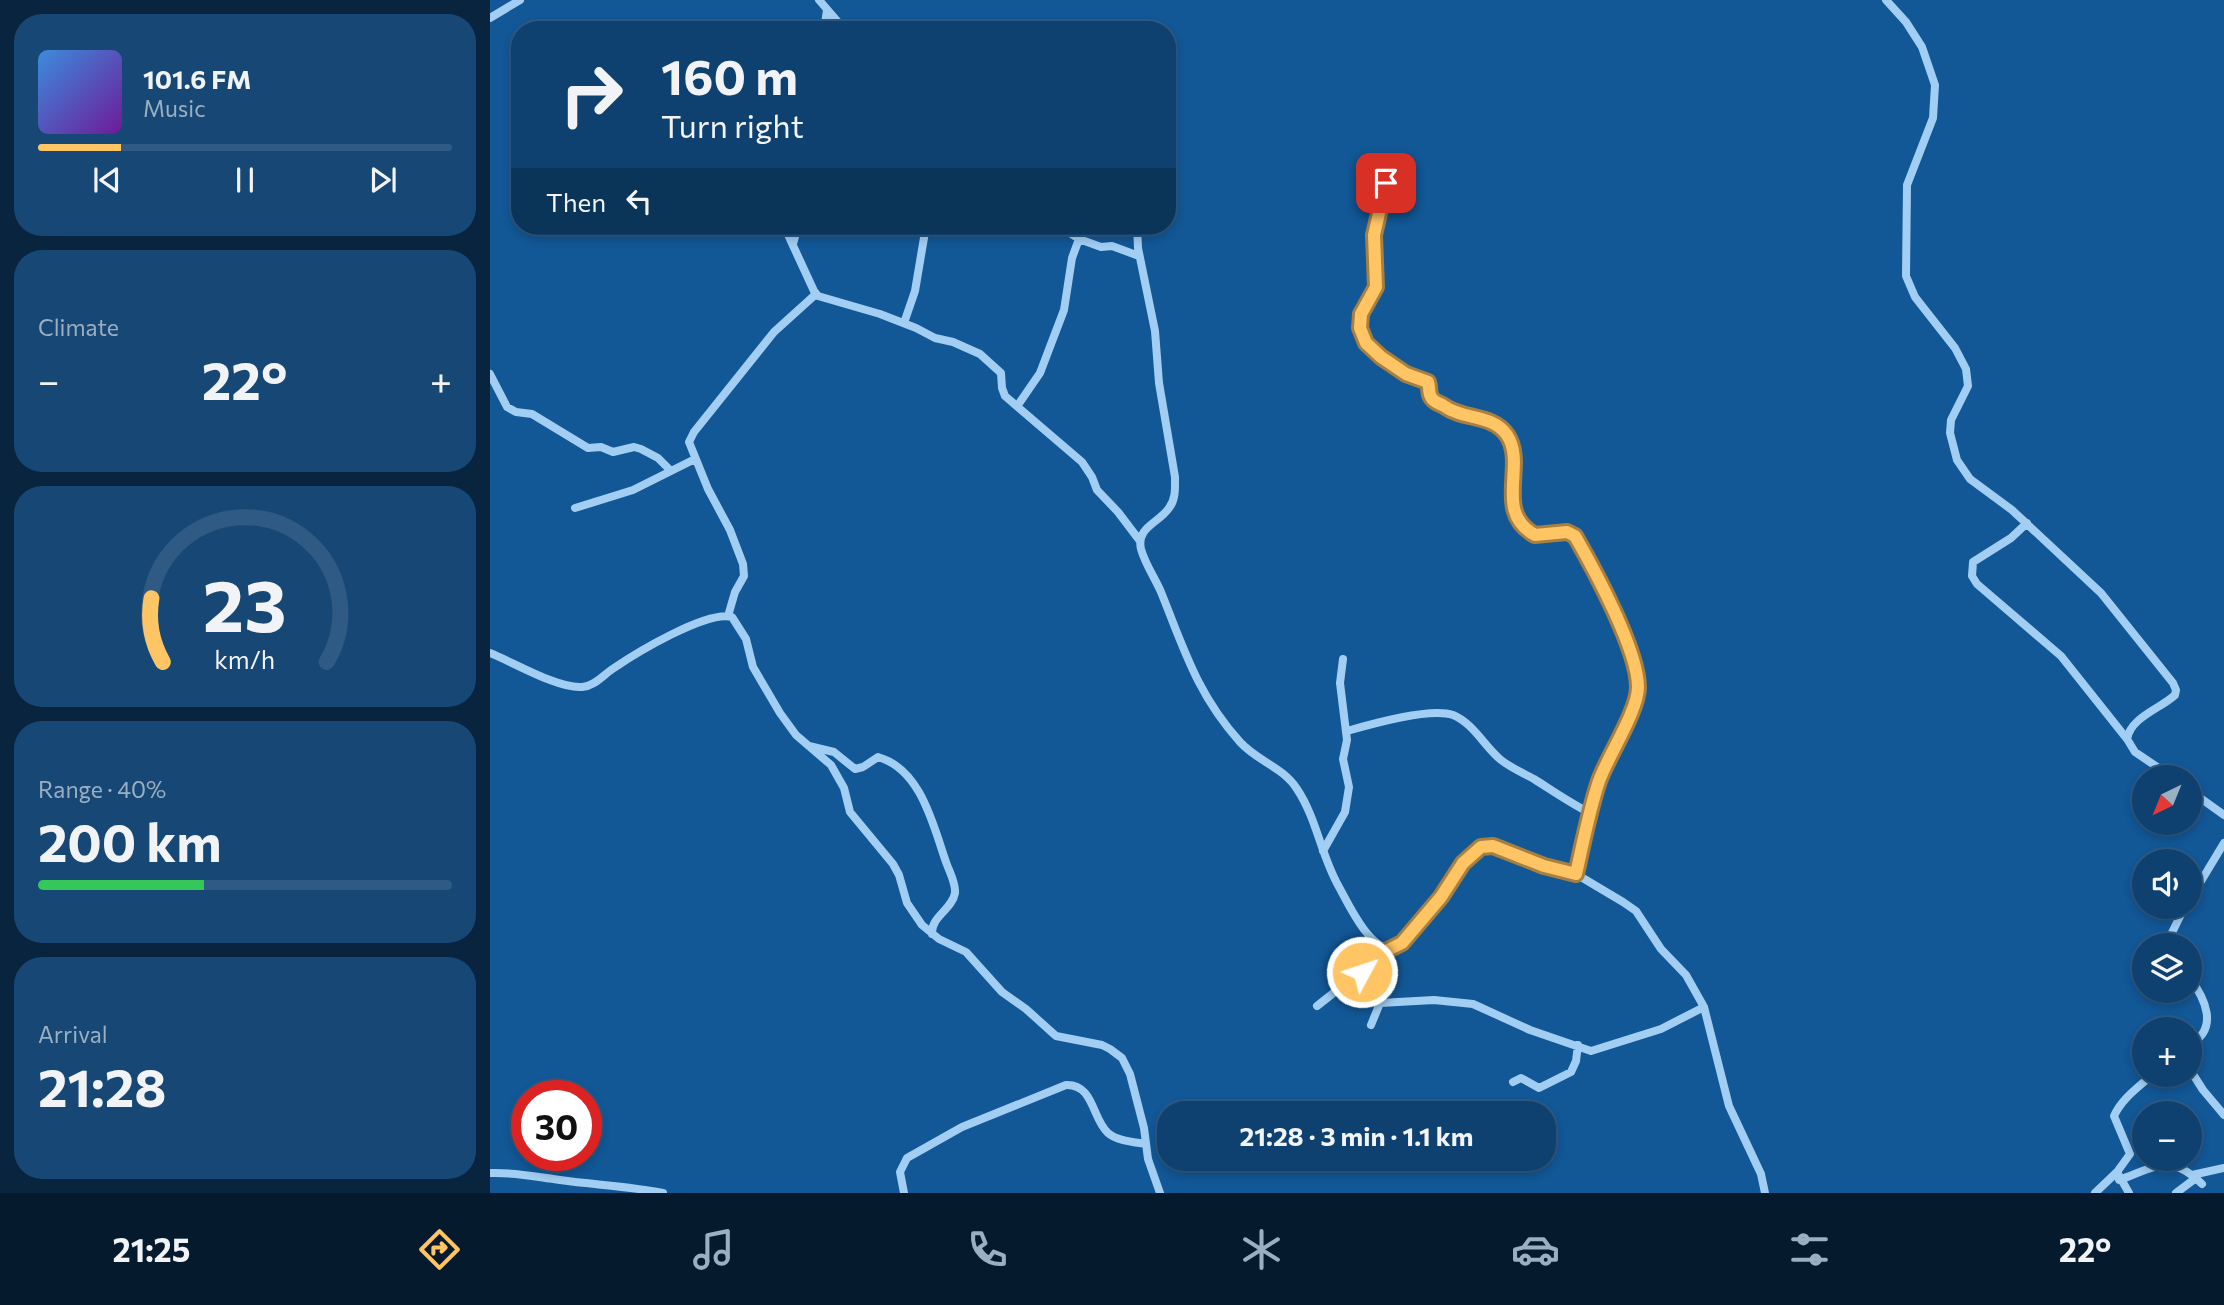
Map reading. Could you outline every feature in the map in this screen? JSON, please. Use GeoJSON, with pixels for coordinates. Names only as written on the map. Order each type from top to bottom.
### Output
{"type":"FeatureCollection","features":[{"type":"Feature","properties":{"kind":"street"},"geometry":{"type":"LineString","coordinates":[[490,18],[520,0]]}},
{"type":"Feature","properties":{"kind":"street"},"geometry":{"type":"LineString","coordinates":[[819,0],[837,21]]}},
{"type":"Feature","properties":{"kind":"street"},"geometry":{"type":"LineString","coordinates":[[1886,0],[1906,22],[1922,47],[1935,85],[1933,118],[1907,185],[1906,276],[1914,298],[1955,348],[1966,369],[1968,386],[1952,414],[1950,427],[1954,451],[1960,467],[1970,479],[2027,523],[2101,593],[2175,686],[2174,697],[2138,721],[2127,739]]}},
{"type":"Feature","properties":{"kind":"street"},"geometry":{"type":"LineString","coordinates":[[825,21],[827,10]]}},
{"type":"Feature","properties":{"kind":"street"},"geometry":{"type":"LineString","coordinates":[[1391,164],[1379,205],[1374,235],[1376,287],[1360,318],[1364,338],[1369,346],[1393,366],[1428,382],[1431,398],[1449,411],[1492,422],[1503,430],[1513,448],[1511,494],[1514,510],[1524,527],[1535,535],[1567,532],[1575,536],[1600,582],[1629,648],[1637,680],[1637,693],[1624,729],[1600,779],[1576,874]]}},
{"type":"Feature","properties":{"kind":"street"},"geometry":{"type":"LineString","coordinates":[[788,235],[816,294],[904,323],[935,338],[953,342],[980,354],[999,369],[1004,393],[1082,462],[1097,489],[1140,541],[1195,678],[1241,742],[1285,774],[1296,788],[1308,810],[1336,882],[1366,932],[1377,944],[1388,950]]}},
{"type":"Feature","properties":{"kind":"street"},"geometry":{"type":"LineString","coordinates":[[793,244],[796,235]]}},
{"type":"Feature","properties":{"kind":"street"},"geometry":{"type":"LineString","coordinates":[[904,323],[915,292],[924,235]]}},
{"type":"Feature","properties":{"kind":"street"},"geometry":{"type":"LineString","coordinates":[[1073,235],[1101,247],[1112,246],[1139,256]]}},
{"type":"Feature","properties":{"kind":"street"},"geometry":{"type":"LineString","coordinates":[[1138,235],[1139,256],[1155,331],[1159,383],[1175,477],[1175,491],[1170,507],[1143,532],[1140,541]]}},
{"type":"Feature","properties":{"kind":"street"},"geometry":{"type":"LineString","coordinates":[[1018,404],[1040,373],[1060,322],[1066,304],[1072,258],[1079,239]]}},
{"type":"Feature","properties":{"kind":"street"},"geometry":{"type":"LineString","coordinates":[[728,616],[735,592],[744,576],[743,564],[689,442],[694,432],[768,339],[816,294]]}},
{"type":"Feature","properties":{"kind":"street"},"geometry":{"type":"LineString","coordinates":[[490,374],[511,410],[532,414],[588,448],[601,447],[613,452],[634,447],[641,449],[658,458],[671,471]]}},
{"type":"Feature","properties":{"kind":"street"},"geometry":{"type":"LineString","coordinates":[[575,508],[621,495],[695,459]]}},
{"type":"Feature","properties":{"kind":"street"},"geometry":{"type":"LineString","coordinates":[[2027,523],[2011,538],[1973,562],[1972,576],[1977,584],[2061,656],[2135,752],[2154,765]]}},
{"type":"Feature","properties":{"kind":"street"},"geometry":{"type":"LineString","coordinates":[[490,653],[544,677],[584,687],[698,622],[728,616],[734,619],[741,628],[753,667],[780,713],[796,735],[831,765],[844,788],[850,812],[893,864],[912,911],[932,934],[965,952],[1002,992],[1056,1036],[1102,1045],[1116,1053],[1130,1074],[1144,1128],[1152,1176],[1160,1193]]}},
{"type":"Feature","properties":{"kind":"street"},"geometry":{"type":"LineString","coordinates":[[1323,851],[1345,812],[1349,787],[1343,759],[1347,731],[1340,683],[1343,659]]}},
{"type":"Feature","properties":{"kind":"street"},"geometry":{"type":"LineString","coordinates":[[1347,731],[1377,721],[1403,717],[1453,715],[1507,764],[1590,813]]}},
{"type":"Feature","properties":{"kind":"street"},"geometry":{"type":"LineString","coordinates":[[809,746],[834,752],[855,769],[881,757],[902,771],[915,787],[939,839],[955,889],[950,904],[933,923],[932,934]]}},
{"type":"Feature","properties":{"kind":"street"},"geometry":{"type":"LineString","coordinates":[[2202,799],[2224,815]]}},
{"type":"Feature","properties":{"kind":"street"},"geometry":{"type":"LineString","coordinates":[[2202,882],[2224,843]]}},
{"type":"Feature","properties":{"kind":"street"},"geometry":{"type":"LineString","coordinates":[[1317,1006],[1388,950],[1402,943],[1441,897],[1463,863],[1481,847],[1493,846],[1544,866],[1576,874],[1636,911],[1661,949],[1690,980],[1704,1007],[1730,1106],[1754,1158],[1765,1193]]}},
{"type":"Feature","properties":{"kind":"street"},"geometry":{"type":"LineString","coordinates":[[1362,972],[1379,997],[1380,1003],[1371,1025]]}},
{"type":"Feature","properties":{"kind":"street"},"geometry":{"type":"LineString","coordinates":[[2202,999],[2208,1021],[2202,1036]]}},
{"type":"Feature","properties":{"kind":"street"},"geometry":{"type":"LineString","coordinates":[[1380,1003],[1434,1000],[1468,1003],[1537,1033],[1591,1051],[1661,1029],[1704,1007]]}},
{"type":"Feature","properties":{"kind":"street"},"geometry":{"type":"LineString","coordinates":[[1513,1082],[1521,1078],[1534,1086],[1542,1087],[1568,1074],[1574,1066],[1578,1045]]}},
{"type":"Feature","properties":{"kind":"street"},"geometry":{"type":"LineString","coordinates":[[904,1193],[900,1169],[911,1155],[962,1127],[1066,1085],[1077,1087],[1086,1094],[1111,1136],[1146,1144]]}},
{"type":"Feature","properties":{"kind":"street"},"geometry":{"type":"LineString","coordinates":[[2095,1193],[2118,1176],[2129,1158],[2130,1154],[2115,1121],[2115,1113],[2135,1087]]}},
{"type":"Feature","properties":{"kind":"street"},"geometry":{"type":"LineString","coordinates":[[2201,1087],[2224,1115]]}},
{"type":"Feature","properties":{"kind":"street"},"geometry":{"type":"LineString","coordinates":[[2118,1176],[2171,1165],[2178,1166],[2199,1183]]}},
{"type":"Feature","properties":{"kind":"street"},"geometry":{"type":"LineString","coordinates":[[2176,1193],[2199,1183],[2203,1171],[2224,1168]]}},
{"type":"Feature","properties":{"kind":"street"},"geometry":{"type":"LineString","coordinates":[[490,1173],[514,1172],[663,1193]]}},
{"type":"Feature","properties":{"kind":"street"},"geometry":{"type":"LineString","coordinates":[[2118,1176],[2129,1193]]}},
{"type":"Feature","properties":{"kind":"route"},"geometry":{"type":"LineString","coordinates":[[1362,972],[1388,950],[1402,943],[1441,897],[1463,863],[1481,847],[1493,846],[1544,866],[1576,874],[1600,779],[1624,729],[1638,687],[1626,640],[1600,582],[1575,536],[1567,532],[1535,535],[1524,527],[1514,510],[1511,494],[1514,455],[1507,435],[1492,422],[1449,411],[1431,398],[1428,382],[1393,366],[1369,346],[1364,338],[1360,318],[1376,287],[1374,235],[1386,183]]}}]}
